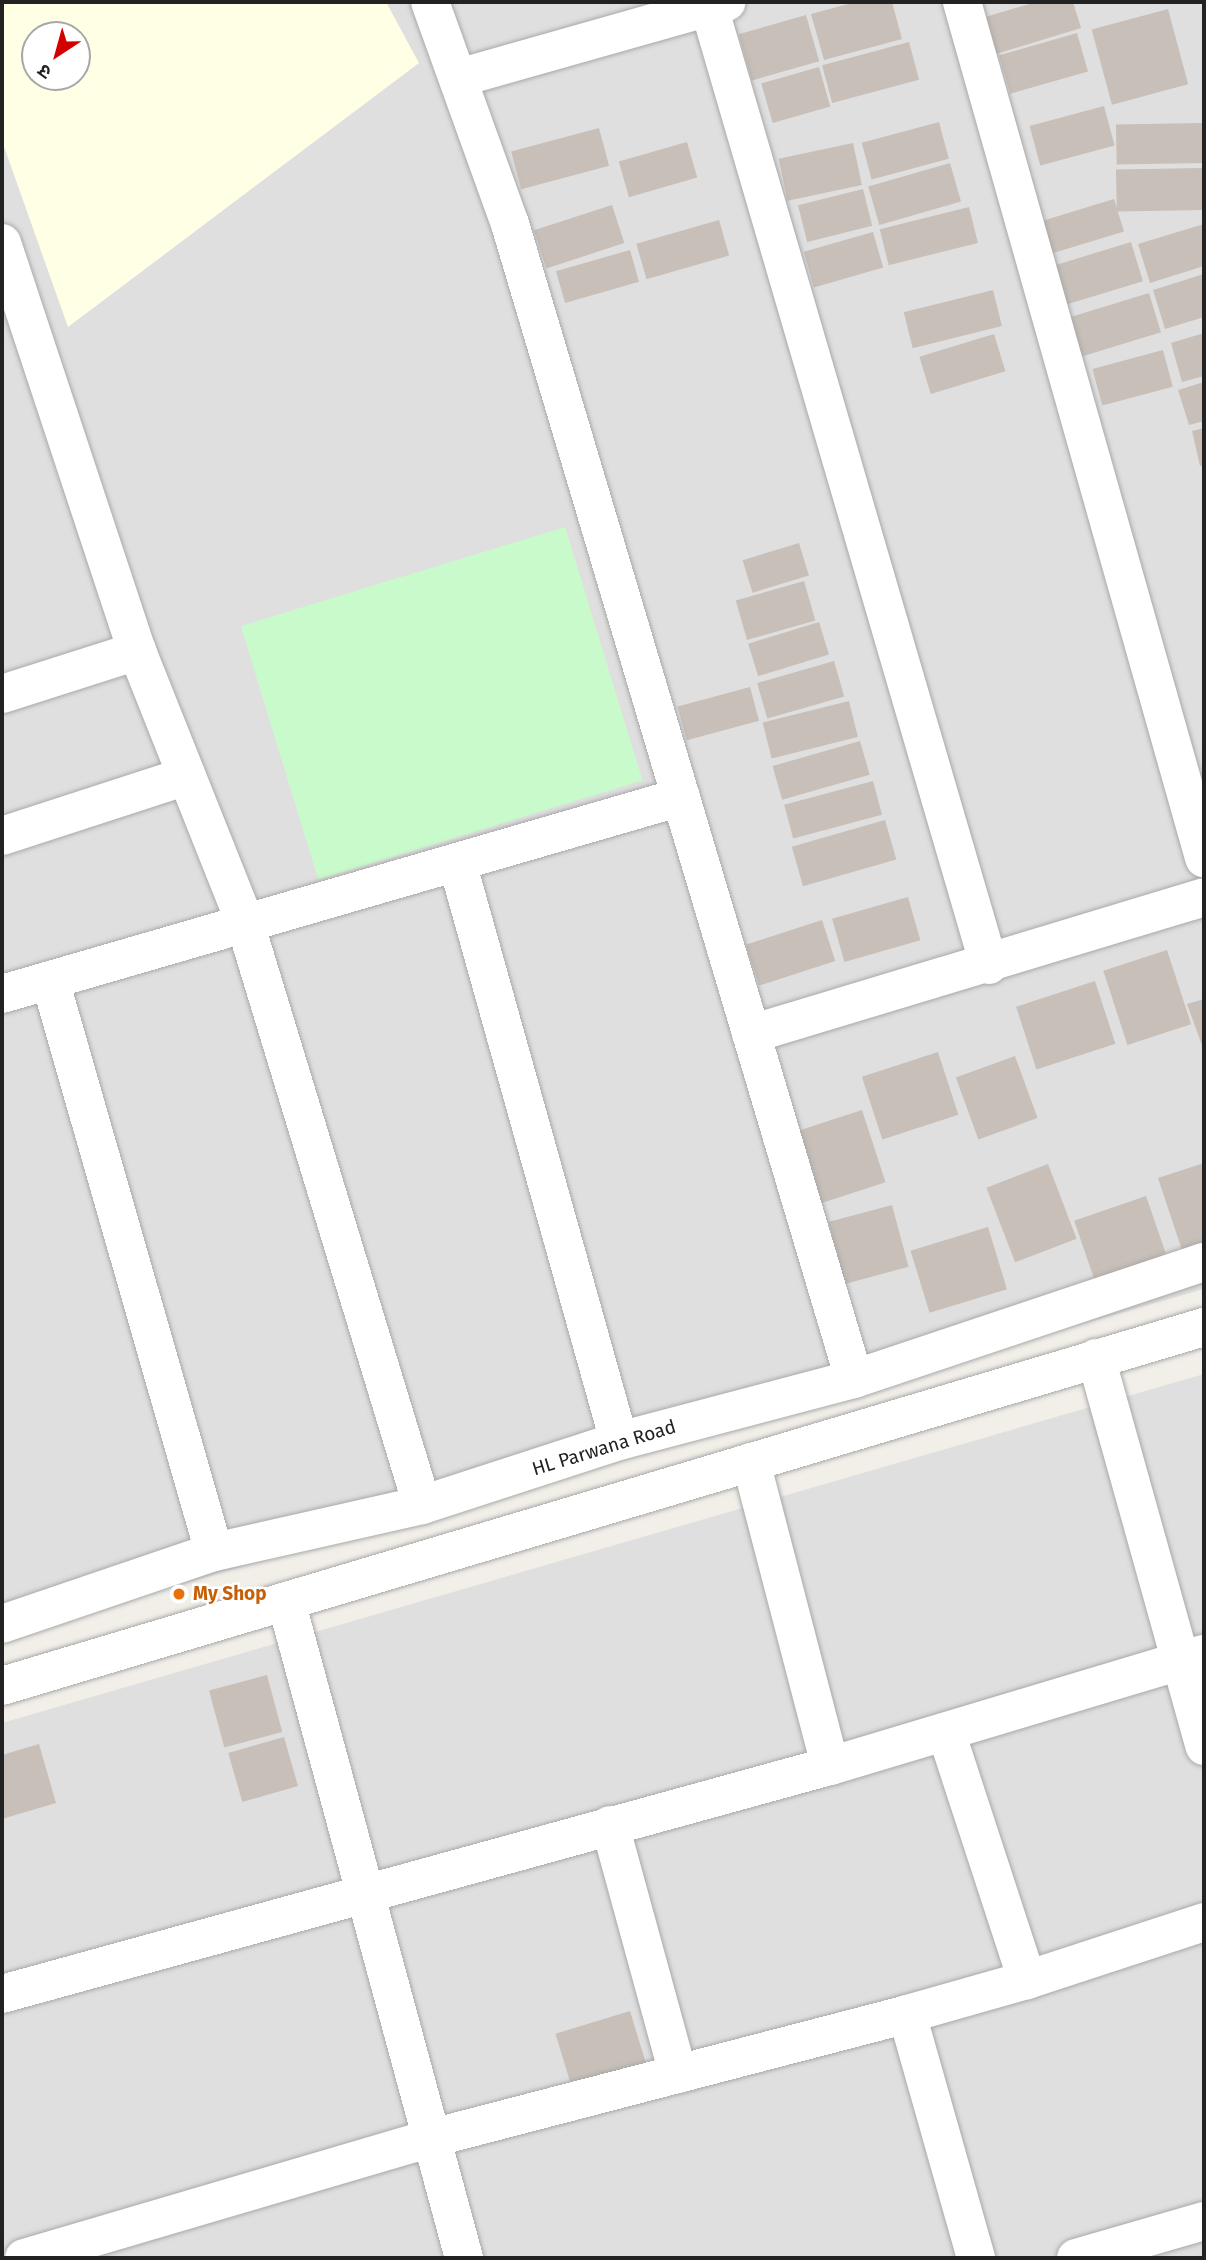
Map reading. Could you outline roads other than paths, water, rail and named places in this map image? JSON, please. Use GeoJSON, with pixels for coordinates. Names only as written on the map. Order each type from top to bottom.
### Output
{"type":"FeatureCollection","features":[{"type":"Feature","properties":{"kind":"street"},"geometry":{"type":"LineString","coordinates":[[430,2],[510,224],[854,1379]]}},
{"type":"Feature","properties":{"kind":"street"},"geometry":{"type":"LineString","coordinates":[[962,2],[1204,858]]}},
{"type":"Feature","properties":{"kind":"street"},"geometry":{"type":"LineString","coordinates":[[457,78],[666,10],[717,4],[989,965]]}},
{"type":"Feature","properties":{"kind":"street"},"geometry":{"type":"LineString","coordinates":[[2,243],[15,331],[137,651],[245,923],[422,1505]]}},
{"type":"Feature","properties":{"kind":"street"},"geometry":{"type":"LineString","coordinates":[[2,694],[137,651]]}},
{"type":"Feature","properties":{"kind":"street"},"geometry":{"type":"LineString","coordinates":[[2,835],[187,776]]}},
{"type":"Feature","properties":{"kind":"street"},"geometry":{"type":"LineString","coordinates":[[2,994],[681,797]]}},
{"type":"Feature","properties":{"kind":"street"},"geometry":{"type":"LineString","coordinates":[[457,862],[619,1441]]}},
{"type":"Feature","properties":{"kind":"street"},"geometry":{"type":"LineString","coordinates":[[751,1034],[989,965],[1204,897]]}},
{"type":"Feature","properties":{"kind":"street"},"geometry":{"type":"LineString","coordinates":[[50,980],[214,1552]]}},
{"type":"Feature","properties":{"kind":"street","name":"HL Parwana Road"},"geometry":{"type":"LineString","coordinates":[[2,1623],[214,1552],[422,1505],[619,1441],[854,1379],[1204,1262]]}},
{"type":"Feature","properties":{"kind":"street"},"geometry":{"type":"LineString","coordinates":[[2,1686],[1204,1327]]}},
{"type":"Feature","properties":{"kind":"street"},"geometry":{"type":"LineString","coordinates":[[1096,1358],[1192,1657],[1204,1746]]}},
{"type":"Feature","properties":{"kind":"street"},"geometry":{"type":"LineString","coordinates":[[751,1462],[830,1766]]}},
{"type":"Feature","properties":{"kind":"street"},"geometry":{"type":"LineString","coordinates":[[286,1601],[464,2258]]}},
{"type":"Feature","properties":{"kind":"street"},"geometry":{"type":"LineString","coordinates":[[2,1994],[830,1766],[1192,1657]]}},
{"type":"Feature","properties":{"kind":"street"},"geometry":{"type":"LineString","coordinates":[[946,1732],[1027,1980]]}},
{"type":"Feature","properties":{"kind":"street"},"geometry":{"type":"LineString","coordinates":[[610,1825],[678,2074]]}},
{"type":"Feature","properties":{"kind":"street"},"geometry":{"type":"LineString","coordinates":[[24,2258],[432,2138],[1027,1980],[1204,1922]]}},
{"type":"Feature","properties":{"kind":"street"},"geometry":{"type":"LineString","coordinates":[[907,2014],[976,2258]]}},
{"type":"Feature","properties":{"kind":"street"},"geometry":{"type":"LineString","coordinates":[[1076,2258],[1204,2221]]}},
{"type":"Feature","properties":{"kind":"place","name":"My Shop"},"geometry":{"type":"Point","coordinates":[179,1594]}}]}
